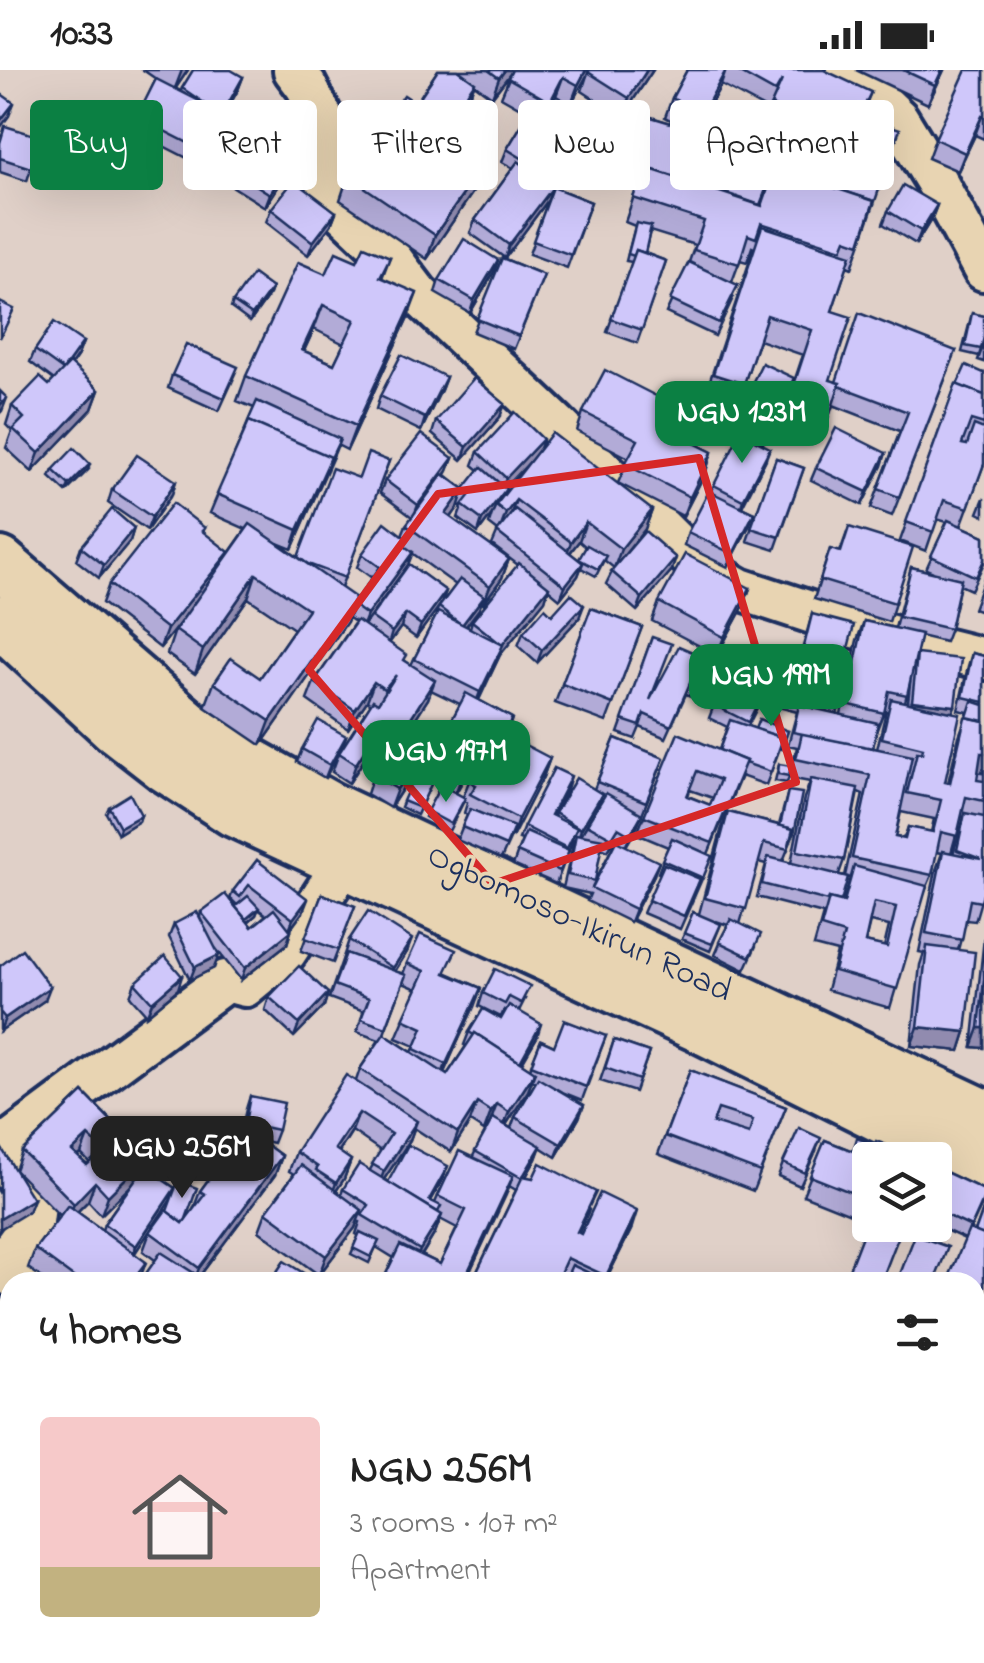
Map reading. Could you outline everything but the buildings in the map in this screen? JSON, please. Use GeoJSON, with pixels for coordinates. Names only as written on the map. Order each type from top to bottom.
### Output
{"type":"FeatureCollection","features":[{"type":"Feature","properties":{"kind":"main road","name":"Ogbomoso-Ikirun Road"},"geometry":{"type":"LineString","coordinates":[[0,564],[199,735],[260,771],[330,808],[984,1115]]}},
{"type":"Feature","properties":{"kind":"main road","name":"Ogbomoso-Ikirun Road"},"geometry":{"type":"LineString","coordinates":[[0,621],[114,728],[234,811],[705,1029],[984,1168]]}},
{"type":"Feature","properties":{"kind":"street"},"geometry":{"type":"LineString","coordinates":[[294,70],[332,136],[327,196],[386,252],[418,294],[698,566],[740,589],[855,627],[984,659]]}},
{"type":"Feature","properties":{"kind":"street"},"geometry":{"type":"LineString","coordinates":[[846,70],[898,119],[984,270]]}},
{"type":"Feature","properties":{"kind":"street"},"geometry":{"type":"LineString","coordinates":[[13,1272],[9,1256],[33,1220],[35,1205],[0,1150],[226,981],[245,986],[262,973],[286,952],[344,863]]}},
{"type":"Feature","properties":{"kind":"highlighted area"},"geometry":{"type":"Polygon","coordinates":[[[699,458],[796,782],[493,884],[309,670],[438,494],[699,458]]]}}]}
